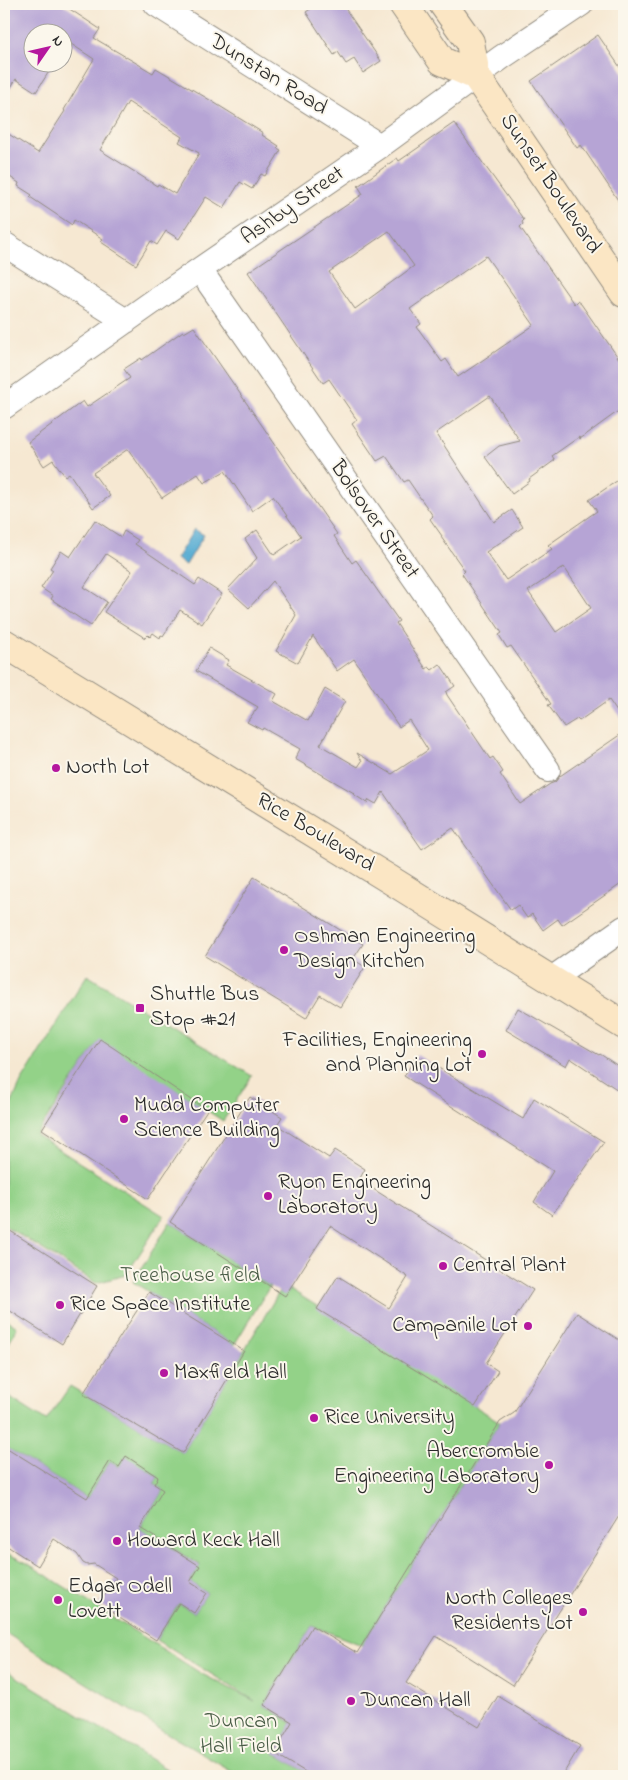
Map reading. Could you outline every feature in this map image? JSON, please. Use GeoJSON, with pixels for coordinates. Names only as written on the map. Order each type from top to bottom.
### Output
{"type":"FeatureCollection","features":[{"type":"Feature","properties":{"kind":"main road"},"geometry":{"type":"LineString","coordinates":[[403,4],[442,61],[476,76]]}},
{"type":"Feature","properties":{"kind":"main road","name":"Sunset Boulevard"},"geometry":{"type":"LineString","coordinates":[[443,4],[470,42],[476,76],[624,293]]}},
{"type":"Feature","properties":{"kind":"main road","name":"Rice Boulevard"},"geometry":{"type":"LineString","coordinates":[[4,643],[389,878],[624,1025]]}},
{"type":"Feature","properties":{"kind":"street","name":"Dunstan Road"},"geometry":{"type":"LineString","coordinates":[[156,4],[380,146]]}},
{"type":"Feature","properties":{"kind":"street","name":"Ashby Street"},"geometry":{"type":"LineString","coordinates":[[4,407],[581,4]]}},
{"type":"Feature","properties":{"kind":"street"},"geometry":{"type":"LineString","coordinates":[[4,244],[126,321]]}},
{"type":"Feature","properties":{"kind":"street","name":"Bolsover Street"},"geometry":{"type":"LineString","coordinates":[[200,270],[548,770]]}},
{"type":"Feature","properties":{"kind":"street"},"geometry":{"type":"LineString","coordinates":[[550,980],[624,928]]}},
{"type":"Feature","properties":{"kind":"green space"},"geometry":{"type":"Polygon","coordinates":[[[87,975],[252,1076],[223,1121],[100,1040],[36,1135],[164,1216],[126,1275],[96,1283],[4,1225],[4,1115],[6,1116],[21,1082],[87,975]]]}},
{"type":"Feature","properties":{"kind":"green space","name":"Treehouse field"},"geometry":{"type":"Polygon","coordinates":[[[170,1222],[270,1286],[234,1345],[133,1282],[170,1222]]]}},
{"type":"Feature","properties":{"kind":"green space","name":"Duncan Hall Field"},"geometry":{"type":"Polygon","coordinates":[[[290,1289],[500,1422],[362,1645],[312,1626],[264,1705],[292,1723],[274,1753],[312,1776],[239,1776],[4,1632],[4,1552],[27,1563],[202,1674],[255,1701],[156,1640],[179,1603],[194,1613],[207,1593],[190,1582],[200,1565],[140,1528],[163,1490],[154,1484],[158,1477],[126,1457],[119,1467],[110,1461],[87,1498],[4,1446],[4,1394],[46,1421],[70,1386],[183,1453],[279,1292],[285,1295],[290,1289]]]}},
{"type":"Feature","properties":{"kind":"green space"},"geometry":{"type":"Polygon","coordinates":[[[4,1318],[17,1327],[4,1353],[4,1318]]]}},
{"type":"Feature","properties":{"kind":"green space"},"geometry":{"type":"Polygon","coordinates":[[[4,1669],[178,1776],[4,1776],[4,1669]]]}},
{"type":"Feature","properties":{"kind":"water"},"geometry":{"type":"Polygon","coordinates":[[[194,529],[204,535],[186,565],[176,559],[194,529]]]}},
{"type":"Feature","properties":{"kind":"building"},"geometry":{"type":"Polygon","coordinates":[[[4,4],[62,4],[100,29],[94,38],[153,73],[156,68],[205,97],[263,133],[262,135],[279,146],[277,148],[281,150],[265,176],[261,174],[252,189],[240,182],[224,208],[206,197],[179,239],[166,231],[157,245],[151,241],[136,265],[101,242],[103,239],[74,220],[72,225],[30,197],[32,195],[18,186],[19,183],[4,173],[4,131],[38,153],[65,111],[94,59],[72,45],[72,22],[22,22],[22,72],[49,72],[36,92],[16,79],[4,99],[4,4]],[[128,102],[100,150],[157,186],[158,184],[175,194],[199,153],[179,142],[182,137],[128,102]]]}},
{"type":"Feature","properties":{"kind":"building"},"geometry":{"type":"Polygon","coordinates":[[[318,4],[342,4],[381,61],[363,73],[354,59],[346,64],[338,52],[334,55],[306,12],[318,4]]]}},
{"type":"Feature","properties":{"kind":"building"},"geometry":{"type":"Polygon","coordinates":[[[598,35],[624,73],[624,209],[581,145],[577,148],[531,81],[598,35]]]}},
{"type":"Feature","properties":{"kind":"building"},"geometry":{"type":"Polygon","coordinates":[[[454,123],[524,220],[520,227],[574,304],[577,301],[581,304],[624,366],[624,407],[580,439],[579,437],[552,456],[555,460],[512,494],[485,457],[499,446],[520,441],[490,396],[436,433],[494,522],[512,510],[523,527],[486,552],[506,580],[552,549],[548,545],[597,511],[589,500],[624,476],[624,722],[609,700],[579,721],[577,719],[564,727],[548,705],[551,704],[511,646],[507,648],[499,635],[502,633],[462,574],[465,571],[441,537],[430,519],[433,516],[408,480],[404,482],[386,456],[377,461],[352,424],[357,420],[329,379],[323,383],[248,272],[363,194],[358,186],[397,158],[399,161],[454,123]],[[389,231],[329,272],[355,309],[414,266],[389,231]],[[486,256],[410,309],[421,324],[417,327],[442,362],[446,359],[458,377],[534,325],[486,256]],[[564,567],[528,591],[556,632],[591,608],[564,567]]]}},
{"type":"Feature","properties":{"kind":"building"},"geometry":{"type":"Polygon","coordinates":[[[194,327],[337,534],[334,536],[352,563],[356,560],[399,621],[396,623],[426,669],[429,667],[432,670],[440,664],[455,686],[446,692],[447,695],[490,759],[493,757],[503,772],[500,774],[520,804],[555,782],[560,776],[624,732],[624,882],[562,925],[558,919],[543,930],[532,914],[527,918],[518,905],[511,910],[453,828],[422,849],[383,792],[376,804],[369,800],[367,803],[354,793],[295,759],[300,749],[263,728],[262,730],[247,722],[258,707],[196,671],[209,648],[229,660],[226,665],[277,694],[273,701],[308,721],[325,689],[345,701],[320,745],[358,767],[362,761],[357,753],[392,774],[428,750],[409,720],[399,727],[354,659],[337,671],[313,636],[298,663],[276,651],[296,615],[273,581],[249,608],[228,589],[257,558],[245,539],[257,530],[274,555],[301,536],[273,496],[252,511],[225,471],[204,483],[198,474],[162,498],[128,449],[93,473],[110,496],[93,508],[69,473],[65,476],[53,460],[44,466],[28,442],[83,401],[87,407],[130,378],[124,369],[141,358],[142,360],[183,331],[184,333],[194,327]]]}},
{"type":"Feature","properties":{"kind":"building"},"geometry":{"type":"Polygon","coordinates":[[[95,520],[121,537],[124,531],[138,540],[135,544],[195,585],[199,579],[222,594],[202,624],[180,610],[163,636],[161,635],[160,638],[153,633],[150,637],[148,635],[145,638],[104,612],[132,571],[106,554],[84,587],[107,602],[91,626],[51,599],[53,596],[41,588],[53,570],[50,568],[61,551],[70,557],[95,520]]]}},
{"type":"Feature","properties":{"kind":"building","name":"Oshman Engineering Design Kitchen"},"geometry":{"type":"Polygon","coordinates":[[[254,877],[363,944],[353,959],[365,967],[340,1007],[320,995],[306,1018],[205,956],[254,877]]]}},
{"type":"Feature","properties":{"kind":"building"},"geometry":{"type":"Polygon","coordinates":[[[518,1008],[600,1054],[624,1070],[624,1094],[570,1058],[566,1066],[506,1030],[518,1008]]]}},
{"type":"Feature","properties":{"kind":"building","name":"Mudd Computer Science Building"},"geometry":{"type":"Polygon","coordinates":[[[100,1039],[207,1110],[148,1199],[42,1129],[100,1039]]]}},
{"type":"Feature","properties":{"kind":"building"},"geometry":{"type":"Polygon","coordinates":[[[417,1055],[523,1119],[534,1098],[604,1142],[552,1215],[534,1202],[553,1171],[404,1076],[417,1055]]]}},
{"type":"Feature","properties":{"kind":"building"},"geometry":{"type":"Polygon","coordinates":[[[250,1097],[282,1117],[277,1125],[329,1158],[335,1150],[365,1169],[359,1180],[533,1290],[486,1363],[498,1371],[475,1407],[317,1309],[338,1276],[389,1308],[408,1277],[330,1226],[285,1296],[170,1222],[250,1097]]]}},
{"type":"Feature","properties":{"kind":"building"},"geometry":{"type":"Polygon","coordinates":[[[4,1227],[97,1286],[62,1344],[4,1307],[4,1227]]]}},
{"type":"Feature","properties":{"kind":"building","name":"Maxfield Hall"},"geometry":{"type":"Polygon","coordinates":[[[149,1292],[244,1351],[183,1453],[83,1394],[149,1292]]]}},
{"type":"Feature","properties":{"kind":"building","name":"Abercrombie Engineering Laboratory"},"geometry":{"type":"Polygon","coordinates":[[[577,1313],[624,1343],[624,1508],[513,1685],[436,1636],[406,1683],[479,1727],[498,1696],[580,1746],[562,1776],[312,1776],[274,1753],[292,1722],[264,1705],[312,1626],[357,1653],[500,1422],[514,1413],[577,1313]]]}},
{"type":"Feature","properties":{"kind":"building","name":"Howard Keck Hall"},"geometry":{"type":"Polygon","coordinates":[[[4,1446],[87,1498],[110,1461],[119,1467],[126,1456],[158,1477],[154,1484],[163,1490],[140,1528],[200,1566],[190,1582],[207,1593],[194,1613],[179,1603],[156,1640],[99,1604],[116,1578],[94,1564],[87,1565],[83,1563],[77,1554],[54,1539],[38,1566],[4,1544],[4,1446]]]}},
{"type":"Feature","properties":{"kind":"place","name":"North Lot"},"geometry":{"type":"Point","coordinates":[56,768]}},
{"type":"Feature","properties":{"kind":"place","name":"Oshman Engineering Design Kitchen"},"geometry":{"type":"Point","coordinates":[284,950]}},
{"type":"Feature","properties":{"kind":"place","name":"Shuttle Bus Stop #21"},"geometry":{"type":"Point","coordinates":[140,1008]}},
{"type":"Feature","properties":{"kind":"place","name":"Facilities, Engineering and Planning Lot"},"geometry":{"type":"Point","coordinates":[482,1054]}},
{"type":"Feature","properties":{"kind":"place","name":"Mudd Computer Science Building"},"geometry":{"type":"Point","coordinates":[124,1119]}},
{"type":"Feature","properties":{"kind":"place","name":"Ryon Engineering Laboratory"},"geometry":{"type":"Point","coordinates":[268,1196]}},
{"type":"Feature","properties":{"kind":"place","name":"Central Plant"},"geometry":{"type":"Point","coordinates":[443,1266]}},
{"type":"Feature","properties":{"kind":"place","name":"Rice Space Institute"},"geometry":{"type":"Point","coordinates":[60,1305]}},
{"type":"Feature","properties":{"kind":"place","name":"Campanile Lot"},"geometry":{"type":"Point","coordinates":[528,1326]}},
{"type":"Feature","properties":{"kind":"place","name":"Maxfield Hall"},"geometry":{"type":"Point","coordinates":[164,1373]}},
{"type":"Feature","properties":{"kind":"place","name":"Rice University"},"geometry":{"type":"Point","coordinates":[314,1418]}},
{"type":"Feature","properties":{"kind":"place","name":"Abercrombie Engineering Laboratory"},"geometry":{"type":"Point","coordinates":[549,1465]}},
{"type":"Feature","properties":{"kind":"place","name":"Howard Keck Hall"},"geometry":{"type":"Point","coordinates":[117,1541]}},
{"type":"Feature","properties":{"kind":"place","name":"Edgar Odell Lovett"},"geometry":{"type":"Point","coordinates":[58,1600]}},
{"type":"Feature","properties":{"kind":"place","name":"North Colleges Residents Lot"},"geometry":{"type":"Point","coordinates":[583,1612]}},
{"type":"Feature","properties":{"kind":"place","name":"Duncan Hall"},"geometry":{"type":"Point","coordinates":[351,1701]}}]}
